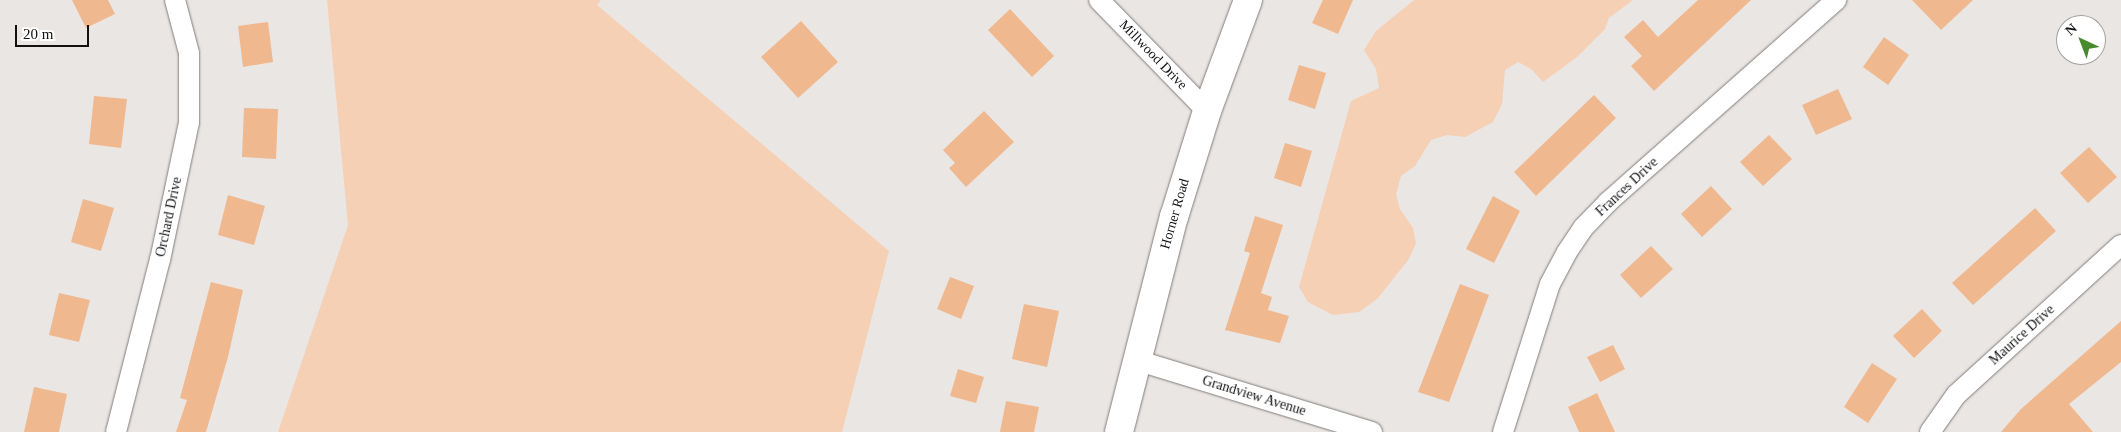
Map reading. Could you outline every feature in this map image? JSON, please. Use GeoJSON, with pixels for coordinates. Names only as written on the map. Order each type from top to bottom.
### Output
{"type":"FeatureCollection","features":[{"type":"Feature","properties":{"kind":"main road","name":"Horner Road"},"geometry":{"type":"LineString","coordinates":[[1119,432],[1174,217],[1207,111],[1248,0]]}},
{"type":"Feature","properties":{"kind":"street","name":"Orchard Drive"},"geometry":{"type":"LineString","coordinates":[[116,432],[160,260],[189,122],[188,53],[175,0]]}},
{"type":"Feature","properties":{"kind":"street","name":"Millwood Drive"},"geometry":{"type":"LineString","coordinates":[[1100,0],[1207,111]]}},
{"type":"Feature","properties":{"kind":"street","name":"Frances Drive"},"geometry":{"type":"LineString","coordinates":[[1503,432],[1550,284],[1567,252],[1584,228],[1616,196],[1836,0]]}},
{"type":"Feature","properties":{"kind":"street","name":"Maurice Drive"},"geometry":{"type":"LineString","coordinates":[[1930,432],[1956,396],[2121,245]]}},
{"type":"Feature","properties":{"kind":"street","name":"Grandview Avenue"},"geometry":{"type":"LineString","coordinates":[[1136,360],[1372,432]]}},
{"type":"Feature","properties":{"kind":"shaded area"},"geometry":{"type":"Polygon","coordinates":[[[327,0],[601,0],[597,5],[889,251],[842,432],[278,432],[348,225],[327,0]]]}},
{"type":"Feature","properties":{"kind":"shaded area"},"geometry":{"type":"Polygon","coordinates":[[[1414,0],[1633,0],[1609,18],[1605,29],[1577,57],[1543,82],[1531,69],[1518,62],[1505,70],[1502,104],[1493,122],[1465,137],[1447,135],[1431,140],[1415,166],[1401,176],[1396,194],[1400,209],[1413,228],[1416,243],[1409,259],[1377,299],[1359,312],[1333,315],[1308,302],[1299,287],[1351,101],[1379,88],[1376,69],[1364,50],[1376,31],[1414,0]]]}},
{"type":"Feature","properties":{"kind":"building"},"geometry":{"type":"Polygon","coordinates":[[[72,0],[108,0],[115,14],[86,28],[72,0]]]}},
{"type":"Feature","properties":{"kind":"building"},"geometry":{"type":"Polygon","coordinates":[[[1323,0],[1353,0],[1338,34],[1312,23],[1323,0]]]}},
{"type":"Feature","properties":{"kind":"building"},"geometry":{"type":"Polygon","coordinates":[[[1698,0],[1751,0],[1654,91],[1631,66],[1642,56],[1624,37],[1643,20],[1658,37],[1698,0]]]}},
{"type":"Feature","properties":{"kind":"building"},"geometry":{"type":"Polygon","coordinates":[[[1912,0],[1973,0],[1941,30],[1912,0]]]}},
{"type":"Feature","properties":{"kind":"building"},"geometry":{"type":"Polygon","coordinates":[[[1010,9],[1054,56],[1032,77],[988,30],[1010,9]]]}},
{"type":"Feature","properties":{"kind":"building"},"geometry":{"type":"Polygon","coordinates":[[[801,21],[838,62],[798,98],[761,57],[801,21]]]}},
{"type":"Feature","properties":{"kind":"building"},"geometry":{"type":"Polygon","coordinates":[[[268,22],[273,62],[243,67],[238,26],[268,22]]]}},
{"type":"Feature","properties":{"kind":"building"},"geometry":{"type":"Polygon","coordinates":[[[1884,37],[1909,55],[1888,85],[1863,67],[1884,37]]]}},
{"type":"Feature","properties":{"kind":"building"},"geometry":{"type":"Polygon","coordinates":[[[1299,65],[1326,73],[1315,109],[1288,100],[1299,65]]]}},
{"type":"Feature","properties":{"kind":"building"},"geometry":{"type":"Polygon","coordinates":[[[1838,89],[1852,119],[1816,135],[1802,105],[1838,89]]]}},
{"type":"Feature","properties":{"kind":"building"},"geometry":{"type":"Polygon","coordinates":[[[1594,95],[1616,118],[1536,196],[1514,172],[1594,95]]]}},
{"type":"Feature","properties":{"kind":"building"},"geometry":{"type":"Polygon","coordinates":[[[94,96],[127,99],[121,148],[89,144],[94,96]]]}},
{"type":"Feature","properties":{"kind":"building"},"geometry":{"type":"Polygon","coordinates":[[[244,108],[278,109],[276,159],[242,157],[244,108]]]}},
{"type":"Feature","properties":{"kind":"building"},"geometry":{"type":"Polygon","coordinates":[[[984,111],[1014,142],[966,187],[949,168],[955,163],[943,150],[984,111]]]}},
{"type":"Feature","properties":{"kind":"building"},"geometry":{"type":"Polygon","coordinates":[[[1769,135],[1792,159],[1763,186],[1740,162],[1769,135]]]}},
{"type":"Feature","properties":{"kind":"building"},"geometry":{"type":"Polygon","coordinates":[[[1285,143],[1312,151],[1301,187],[1274,178],[1285,143]]]}},
{"type":"Feature","properties":{"kind":"building"},"geometry":{"type":"Polygon","coordinates":[[[2089,147],[2117,177],[2088,203],[2060,173],[2089,147]]]}},
{"type":"Feature","properties":{"kind":"building"},"geometry":{"type":"Polygon","coordinates":[[[1711,186],[1732,209],[1702,237],[1681,214],[1711,186]]]}},
{"type":"Feature","properties":{"kind":"building"},"geometry":{"type":"Polygon","coordinates":[[[228,195],[265,206],[254,245],[218,235],[228,195]]]}},
{"type":"Feature","properties":{"kind":"building"},"geometry":{"type":"Polygon","coordinates":[[[1493,196],[1520,211],[1494,263],[1466,249],[1493,196]]]}},
{"type":"Feature","properties":{"kind":"building"},"geometry":{"type":"Polygon","coordinates":[[[83,199],[114,208],[101,251],[71,242],[83,199]]]}},
{"type":"Feature","properties":{"kind":"building"},"geometry":{"type":"Polygon","coordinates":[[[2035,208],[2056,231],[1973,305],[1952,283],[2035,208]]]}},
{"type":"Feature","properties":{"kind":"building"},"geometry":{"type":"Polygon","coordinates":[[[1255,216],[1283,225],[1261,293],[1272,297],[1268,310],[1289,316],[1280,343],[1225,330],[1250,253],[1244,251],[1255,216]]]}},
{"type":"Feature","properties":{"kind":"building"},"geometry":{"type":"Polygon","coordinates":[[[1651,246],[1673,269],[1641,298],[1620,275],[1651,246]]]}},
{"type":"Feature","properties":{"kind":"building"},"geometry":{"type":"Polygon","coordinates":[[[950,277],[974,286],[961,319],[937,309],[950,277]]]}},
{"type":"Feature","properties":{"kind":"building"},"geometry":{"type":"Polygon","coordinates":[[[211,282],[243,290],[228,357],[206,432],[176,432],[187,400],[180,398],[211,282]]]}},
{"type":"Feature","properties":{"kind":"building"},"geometry":{"type":"Polygon","coordinates":[[[1460,284],[1489,295],[1449,402],[1418,392],[1460,284]]]}},
{"type":"Feature","properties":{"kind":"building"},"geometry":{"type":"Polygon","coordinates":[[[59,293],[90,300],[79,342],[49,335],[59,293]]]}},
{"type":"Feature","properties":{"kind":"building"},"geometry":{"type":"Polygon","coordinates":[[[1024,304],[1059,311],[1047,367],[1012,359],[1024,304]]]}},
{"type":"Feature","properties":{"kind":"building"},"geometry":{"type":"Polygon","coordinates":[[[1922,309],[1942,331],[1914,358],[1893,336],[1922,309]]]}},
{"type":"Feature","properties":{"kind":"building"},"geometry":{"type":"Polygon","coordinates":[[[2121,321],[2121,362],[2069,404],[2093,432],[2001,432],[2021,409],[2121,321]]]}},
{"type":"Feature","properties":{"kind":"building"},"geometry":{"type":"Polygon","coordinates":[[[1613,345],[1625,369],[1600,382],[1587,357],[1613,345]]]}},
{"type":"Feature","properties":{"kind":"building"},"geometry":{"type":"Polygon","coordinates":[[[1872,363],[1897,379],[1868,423],[1844,407],[1872,363]]]}},
{"type":"Feature","properties":{"kind":"building"},"geometry":{"type":"Polygon","coordinates":[[[958,369],[984,377],[976,403],[950,396],[958,369]]]}},
{"type":"Feature","properties":{"kind":"building"},"geometry":{"type":"Polygon","coordinates":[[[34,387],[67,394],[59,432],[24,432],[34,387]]]}},
{"type":"Feature","properties":{"kind":"building"},"geometry":{"type":"Polygon","coordinates":[[[1597,393],[1615,432],[1579,432],[1568,407],[1597,393]]]}},
{"type":"Feature","properties":{"kind":"building"},"geometry":{"type":"Polygon","coordinates":[[[1006,401],[1039,407],[1034,432],[1000,432],[1006,401]]]}}]}
